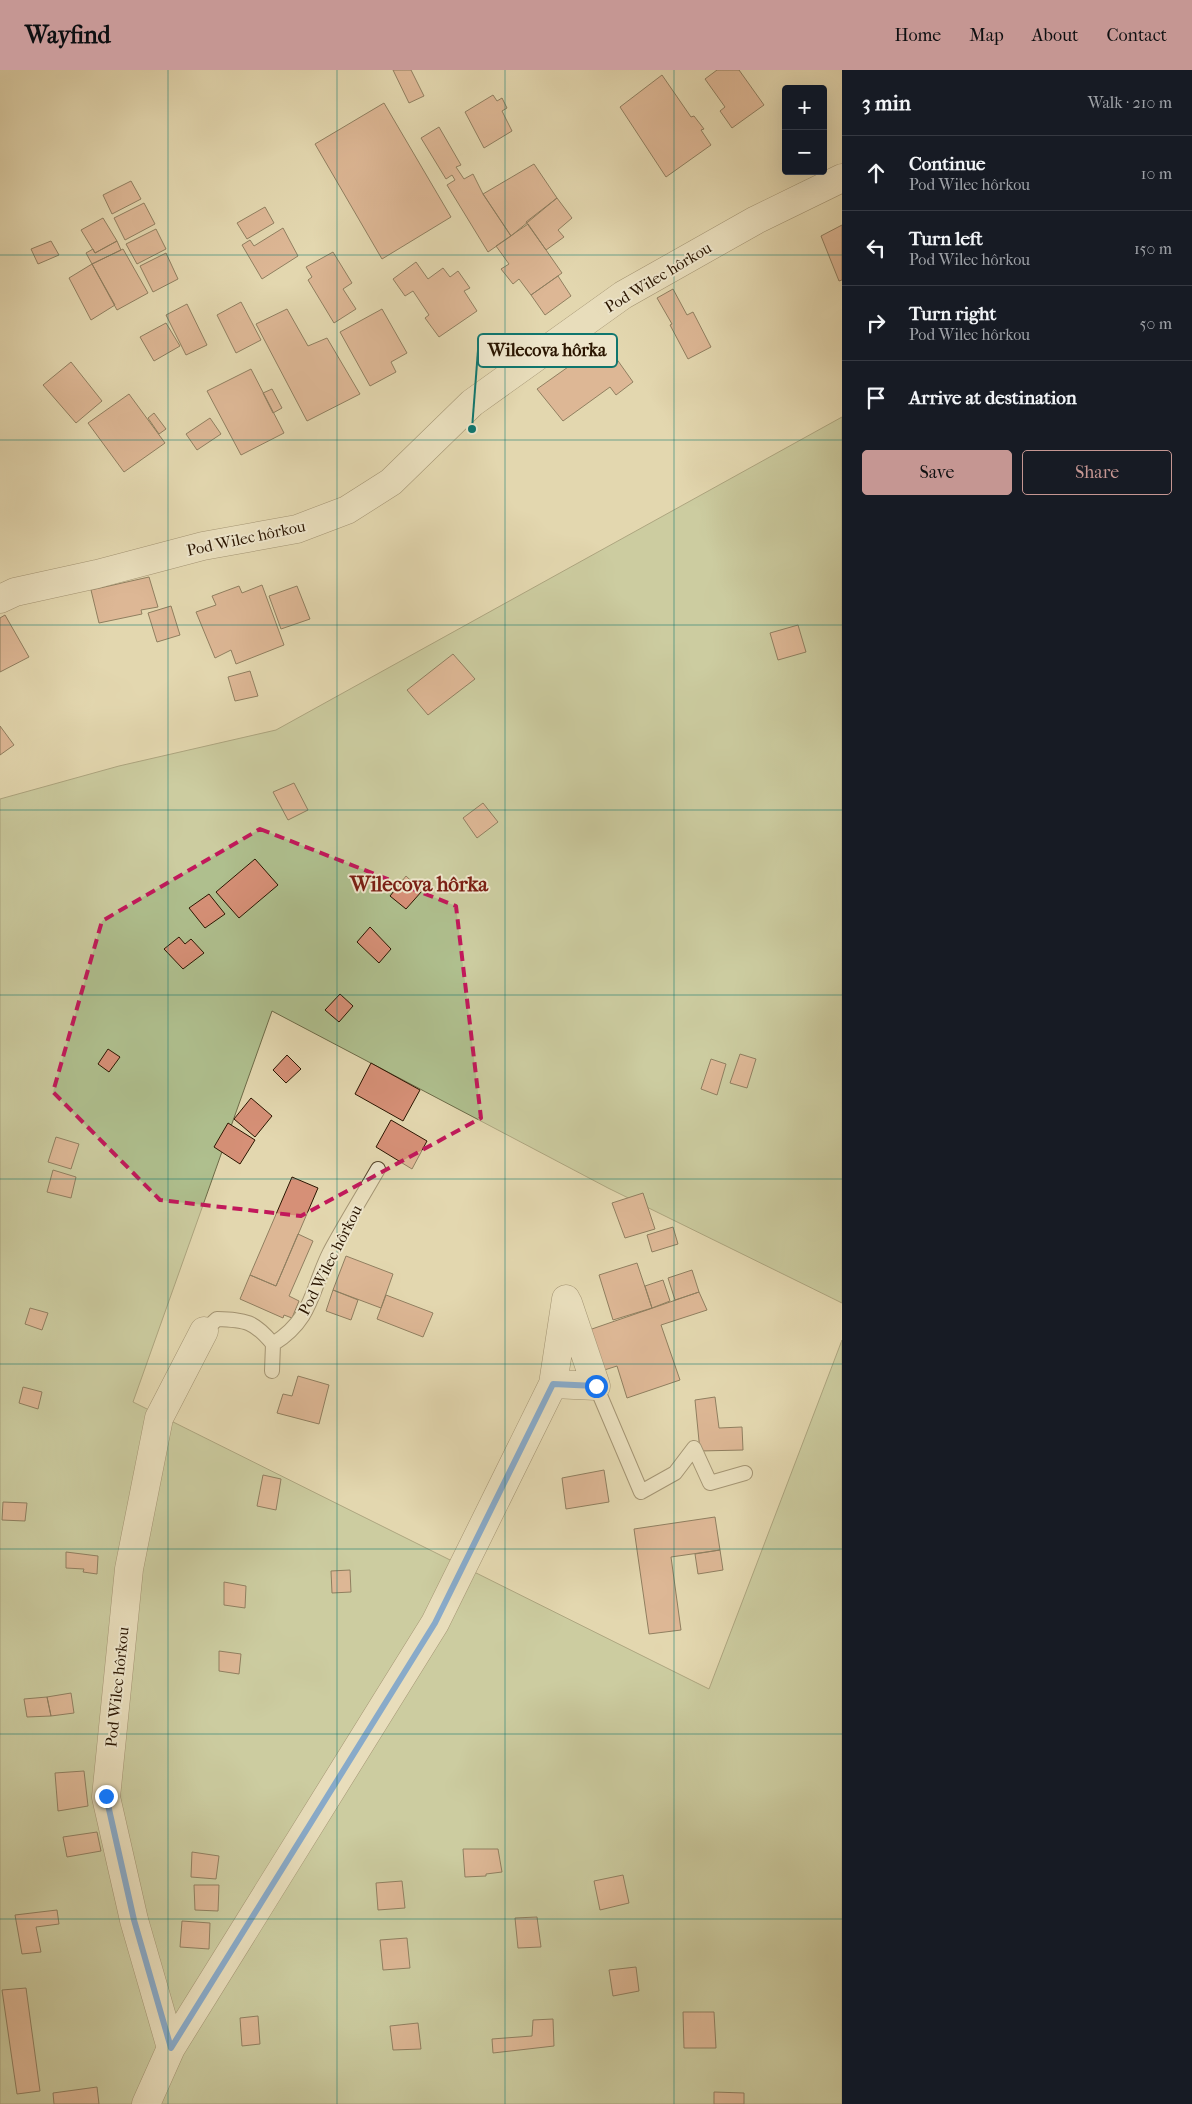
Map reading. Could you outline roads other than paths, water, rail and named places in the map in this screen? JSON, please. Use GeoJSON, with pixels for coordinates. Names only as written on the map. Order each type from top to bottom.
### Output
{"type":"FeatureCollection","features":[{"type":"Feature","properties":{"kind":"street","name":"Pod Wilec hôrkou"},"geometry":{"type":"LineString","coordinates":[[0,599],[15,592],[97,574],[203,546],[297,530],[347,510],[391,482],[472,403],[623,295],[756,220],[842,178]]}},
{"type":"Feature","properties":{"kind":"street"},"geometry":{"type":"LineString","coordinates":[[146,2104],[171,2048],[435,1623],[553,1384],[566,1299],[596,1386],[553,1384]]}},
{"type":"Feature","properties":{"kind":"street","name":"Pod Wilec hôrkou"},"geometry":{"type":"LineString","coordinates":[[171,2048],[134,1920],[106,1796],[129,1569],[159,1418],[204,1331]]}},
{"type":"Feature","properties":{"kind":"lane","name":"Pod Wilec hôrkou"},"geometry":{"type":"LineString","coordinates":[[273,1344],[289,1335],[309,1308],[330,1254],[378,1169]]}},
{"type":"Feature","properties":{"kind":"lane"},"geometry":{"type":"LineString","coordinates":[[204,1331],[216,1319],[240,1320],[260,1328],[273,1344],[272,1371]]}},
{"type":"Feature","properties":{"kind":"lane"},"geometry":{"type":"LineString","coordinates":[[596,1386],[641,1492],[675,1473],[694,1448],[710,1482],[745,1473]]}},
{"type":"Feature","properties":{"kind":"place","name":"Wilecova hôrka"},"geometry":{"type":"Point","coordinates":[472,429]}},
{"type":"Feature","properties":{"kind":"district","name":"Wilecova hôrka"},"geometry":{"type":"Point","coordinates":[419,884]}}]}
